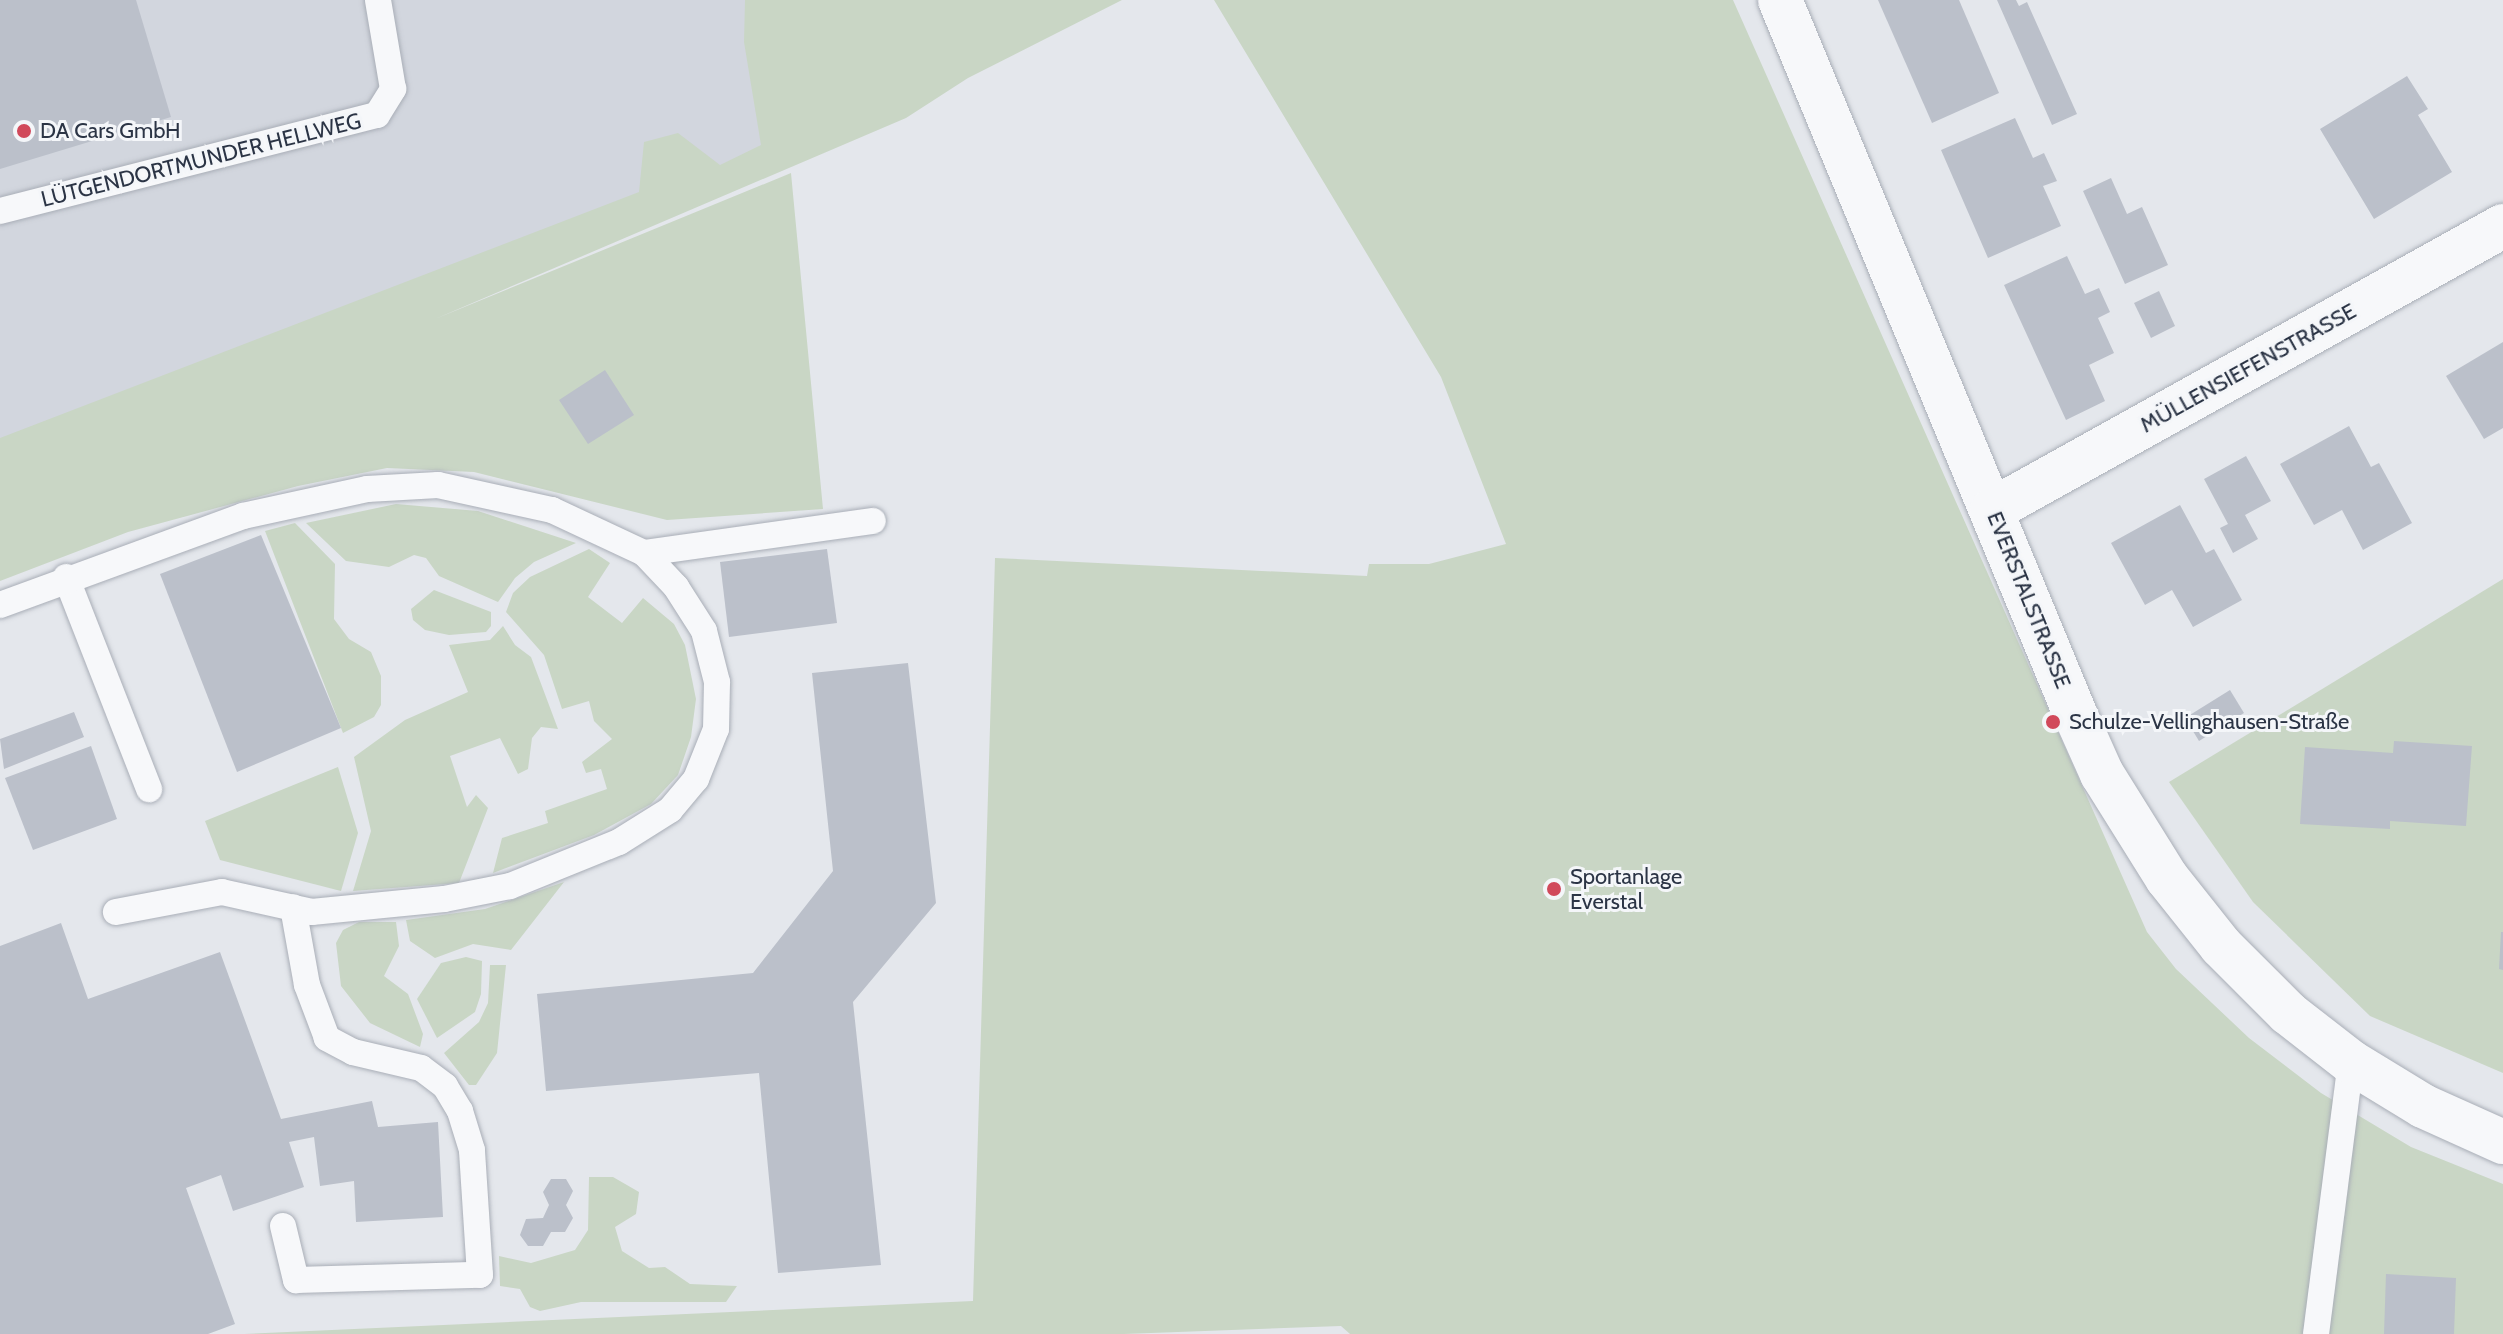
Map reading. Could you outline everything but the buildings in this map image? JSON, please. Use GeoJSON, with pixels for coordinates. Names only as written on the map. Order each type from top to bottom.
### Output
{"type":"FeatureCollection","features":[{"type":"Feature","properties":{"kind":"street","name":"EVERSTALSTRASSE"},"geometry":{"type":"LineString","coordinates":[[1780,0],[2102,774],[2167,878],[2221,946],[2288,1013],[2351,1062],[2423,1106],[2503,1142]]}},
{"type":"Feature","properties":{"kind":"street","name":"MÜLLENSIEFENSTRASSE"},"geometry":{"type":"LineString","coordinates":[[1992,510],[2503,226]]}},
{"type":"Feature","properties":{"kind":"lane","name":"LÜTGENDORTMUNDER HELLWEG"},"geometry":{"type":"LineString","coordinates":[[0,211],[377,115],[393,89],[378,0]]}},
{"type":"Feature","properties":{"kind":"lane"},"geometry":{"type":"LineString","coordinates":[[0,605],[66,577],[243,516],[367,489],[423,486],[552,510],[644,553],[676,587],[704,631],[717,682],[716,729],[696,779],[670,810],[619,842],[510,886],[382,907],[312,912],[222,892],[116,912]]}},
{"type":"Feature","properties":{"kind":"lane"},"geometry":{"type":"LineString","coordinates":[[644,553],[873,521]]}},
{"type":"Feature","properties":{"kind":"lane"},"geometry":{"type":"LineString","coordinates":[[66,577],[149,789]]}},
{"type":"Feature","properties":{"kind":"lane"},"geometry":{"type":"LineString","coordinates":[[283,1226],[296,1280],[480,1275],[472,1150],[460,1111],[445,1086],[421,1068],[353,1052],[327,1038],[307,985],[293,907]]}},
{"type":"Feature","properties":{"kind":"lane"},"geometry":{"type":"LineString","coordinates":[[2316,1334],[2351,1062]]}},
{"type":"Feature","properties":{"kind":"shaded area"},"geometry":{"type":"Polygon","coordinates":[[[0,0],[852,0],[900,103],[0,469],[0,0]]]}},
{"type":"Feature","properties":{"kind":"green space"},"geometry":{"type":"Polygon","coordinates":[[[745,0],[1122,0],[968,78],[906,118],[435,319],[791,173],[823,509],[667,520],[474,472],[387,468],[298,486],[128,532],[0,581],[0,438],[639,192],[644,142],[678,133],[720,165],[761,145],[744,42],[745,0]]]}},
{"type":"Feature","properties":{"kind":"green space","name":"Sportanlage Everstal"},"geometry":{"type":"Polygon","coordinates":[[[1214,0],[1733,0],[2147,932],[2176,969],[2249,1038],[2321,1093],[2411,1147],[2503,1184],[2503,1334],[1350,1334],[1341,1326],[1124,1334],[244,1334],[973,1301],[995,558],[1367,576],[1369,564],[1429,564],[1506,544],[1441,377],[1214,0]]]}},
{"type":"Feature","properties":{"kind":"green space"},"geometry":{"type":"Polygon","coordinates":[[[396,504],[478,511],[576,543],[534,562],[515,578],[498,602],[439,576],[426,558],[414,555],[389,567],[346,561],[306,523],[396,504]]]}},
{"type":"Feature","properties":{"kind":"green space"},"geometry":{"type":"Polygon","coordinates":[[[295,523],[335,564],[334,619],[349,639],[371,652],[381,676],[381,705],[374,717],[343,733],[265,531],[295,523]]]}},
{"type":"Feature","properties":{"kind":"green space"},"geometry":{"type":"Polygon","coordinates":[[[589,549],[610,563],[588,597],[622,623],[643,598],[674,624],[685,645],[696,699],[691,737],[678,775],[651,804],[594,835],[493,873],[502,838],[548,823],[545,811],[607,789],[601,769],[586,773],[582,762],[612,739],[594,721],[589,701],[562,709],[544,655],[506,612],[513,593],[530,577],[589,549]]]}},
{"type":"Feature","properties":{"kind":"green space"},"geometry":{"type":"Polygon","coordinates":[[[2503,579],[2503,1073],[2370,1016],[2253,902],[2169,782],[2503,579]]]}},
{"type":"Feature","properties":{"kind":"green space"},"geometry":{"type":"Polygon","coordinates":[[[434,590],[491,612],[491,626],[486,632],[449,635],[425,630],[413,620],[411,609],[434,590]]]}},
{"type":"Feature","properties":{"kind":"green space"},"geometry":{"type":"Polygon","coordinates":[[[503,626],[515,645],[531,657],[558,729],[541,727],[532,738],[528,769],[518,774],[500,738],[450,756],[467,807],[476,795],[488,808],[459,883],[353,891],[371,831],[354,757],[405,720],[468,692],[449,645],[490,640],[503,626]]]}},
{"type":"Feature","properties":{"kind":"green space"},"geometry":{"type":"Polygon","coordinates":[[[338,767],[358,833],[341,891],[220,860],[205,821],[338,767]]]}},
{"type":"Feature","properties":{"kind":"green space"},"geometry":{"type":"Polygon","coordinates":[[[564,882],[511,950],[473,944],[435,958],[410,941],[406,920],[485,909],[564,882]]]}},
{"type":"Feature","properties":{"kind":"green space"},"geometry":{"type":"Polygon","coordinates":[[[359,922],[396,922],[399,946],[384,976],[408,994],[423,1034],[420,1047],[370,1023],[341,986],[336,943],[343,930],[359,922]]]}},
{"type":"Feature","properties":{"kind":"green space"},"geometry":{"type":"Polygon","coordinates":[[[466,957],[482,961],[481,994],[475,1012],[437,1038],[417,999],[441,963],[466,957]]]}},
{"type":"Feature","properties":{"kind":"green space"},"geometry":{"type":"Polygon","coordinates":[[[490,965],[506,965],[497,1053],[476,1085],[469,1085],[444,1053],[479,1022],[488,1003],[490,965]]]}},
{"type":"Feature","properties":{"kind":"green space"},"geometry":{"type":"Polygon","coordinates":[[[589,1177],[613,1177],[639,1192],[636,1214],[615,1227],[622,1251],[649,1268],[665,1267],[690,1284],[737,1286],[726,1302],[581,1302],[540,1311],[530,1307],[520,1289],[500,1286],[499,1256],[531,1263],[575,1250],[588,1230],[589,1177]]]}},
{"type":"Feature","properties":{"kind":"place","name":"DA Cars GmbH"},"geometry":{"type":"Point","coordinates":[24,131]}},
{"type":"Feature","properties":{"kind":"place","name":"Schulze-Vellinghausen-Straße"},"geometry":{"type":"Point","coordinates":[2053,722]}},
{"type":"Feature","properties":{"kind":"place","name":"Sportanlage Everstal"},"geometry":{"type":"Point","coordinates":[1554,889]}}]}
